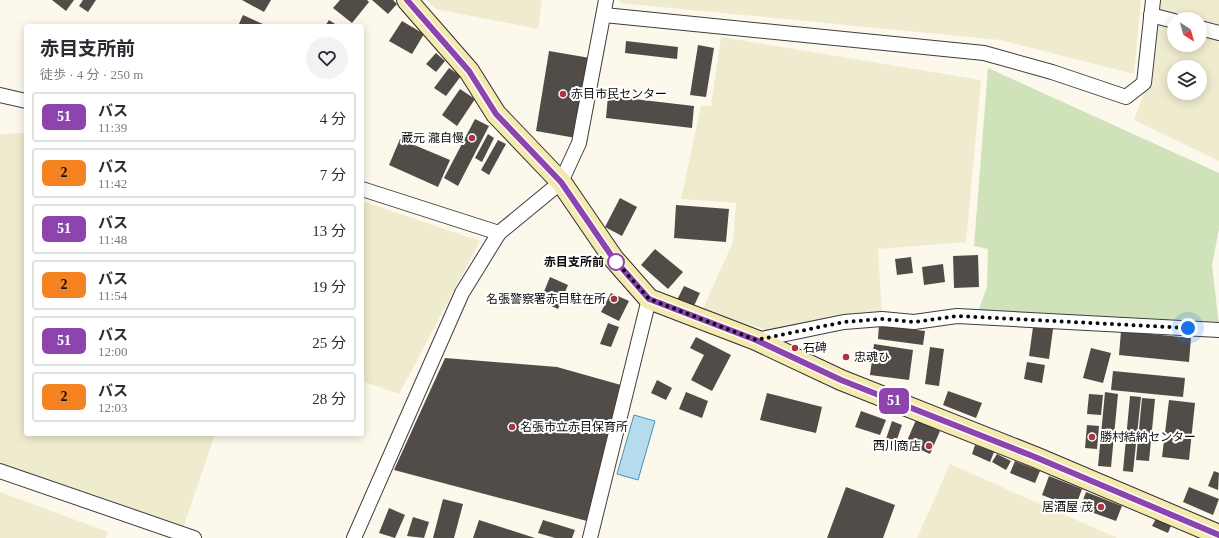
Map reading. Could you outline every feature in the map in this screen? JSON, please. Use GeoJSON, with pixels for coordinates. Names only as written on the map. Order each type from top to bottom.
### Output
{"type":"FeatureCollection","features":[{"type":"Feature","properties":{"kind":"main road"},"geometry":{"type":"LineString","coordinates":[[407,0],[469,71],[496,114],[561,182],[613,258],[649,299],[756,340],[841,380],[1035,457],[1219,535]]}},
{"type":"Feature","properties":{"kind":"street"},"geometry":{"type":"LineString","coordinates":[[354,538],[462,293],[499,233],[561,182],[579,142],[606,0]]}},
{"type":"Feature","properties":{"kind":"street"},"geometry":{"type":"LineString","coordinates":[[604,14],[984,53],[1052,72],[1126,97],[1144,83],[1153,0]]}},
{"type":"Feature","properties":{"kind":"street"},"geometry":{"type":"LineString","coordinates":[[1151,15],[1167,19]]}},
{"type":"Feature","properties":{"kind":"street"},"geometry":{"type":"LineString","coordinates":[[1207,30],[1219,33]]}},
{"type":"Feature","properties":{"kind":"street"},"geometry":{"type":"LineString","coordinates":[[0,95],[24,101]]}},
{"type":"Feature","properties":{"kind":"street"},"geometry":{"type":"LineString","coordinates":[[364,190],[499,233]]}},
{"type":"Feature","properties":{"kind":"street"},"geometry":{"type":"LineString","coordinates":[[590,538],[649,299]]}},
{"type":"Feature","properties":{"kind":"street"},"geometry":{"type":"LineString","coordinates":[[756,340],[844,322],[882,319],[914,322],[957,316],[1219,330]]}},
{"type":"Feature","properties":{"kind":"street"},"geometry":{"type":"LineString","coordinates":[[0,471],[194,538]]}},
{"type":"Feature","properties":{"kind":"shaded area"},"geometry":{"type":"Polygon","coordinates":[[[427,0],[542,0],[538,29],[436,9],[427,0]]]}},
{"type":"Feature","properties":{"kind":"shaded area"},"geometry":{"type":"Polygon","coordinates":[[[620,0],[1141,0],[1134,74],[1000,40],[620,3],[620,0]]]}},
{"type":"Feature","properties":{"kind":"shaded area"},"geometry":{"type":"Polygon","coordinates":[[[1160,0],[1219,0],[1219,161],[1134,120],[1154,66],[1160,0]]]}},
{"type":"Feature","properties":{"kind":"shaded area"},"geometry":{"type":"Polygon","coordinates":[[[721,37],[981,80],[966,242],[878,249],[882,313],[771,331],[702,311],[733,242],[736,203],[681,199],[701,106],[711,106],[721,37]]]}},
{"type":"Feature","properties":{"kind":"shaded area"},"geometry":{"type":"Polygon","coordinates":[[[24,133],[24,436],[214,436],[182,531],[0,470],[0,134],[24,133]]]}},
{"type":"Feature","properties":{"kind":"shaded area"},"geometry":{"type":"Polygon","coordinates":[[[364,202],[480,241],[399,394],[364,382],[364,202]]]}},
{"type":"Feature","properties":{"kind":"shaded area"},"geometry":{"type":"Polygon","coordinates":[[[950,464],[1117,538],[917,538],[950,464]]]}},
{"type":"Feature","properties":{"kind":"shaded area"},"geometry":{"type":"Polygon","coordinates":[[[0,492],[108,532],[106,538],[0,538],[0,492]]]}},
{"type":"Feature","properties":{"kind":"green space"},"geometry":{"type":"Polygon","coordinates":[[[988,68],[1219,173],[1219,229],[1212,265],[1219,325],[978,312],[987,287],[988,249],[974,246],[988,68]]]}},
{"type":"Feature","properties":{"kind":"water"},"geometry":{"type":"Polygon","coordinates":[[[634,415],[655,421],[638,480],[617,474],[634,415]]]}},
{"type":"Feature","properties":{"kind":"building"},"geometry":{"type":"Polygon","coordinates":[[[52,0],[74,0],[66,11],[52,0]]]}},
{"type":"Feature","properties":{"kind":"building"},"geometry":{"type":"Polygon","coordinates":[[[83,0],[96,0],[88,12],[79,6],[83,0]]]}},
{"type":"Feature","properties":{"kind":"building"},"geometry":{"type":"Polygon","coordinates":[[[242,0],[271,0],[264,12],[242,0]]]}},
{"type":"Feature","properties":{"kind":"building"},"geometry":{"type":"Polygon","coordinates":[[[340,0],[367,0],[369,2],[352,23],[333,8],[340,0]]]}},
{"type":"Feature","properties":{"kind":"building"},"geometry":{"type":"Polygon","coordinates":[[[372,0],[393,0],[397,4],[388,14],[372,0]]]}},
{"type":"Feature","properties":{"kind":"building"},"geometry":{"type":"Polygon","coordinates":[[[243,15],[263,24],[239,24],[243,15]]]}},
{"type":"Feature","properties":{"kind":"building"},"geometry":{"type":"Polygon","coordinates":[[[329,20],[335,24],[326,24],[329,20]]]}},
{"type":"Feature","properties":{"kind":"building"},"geometry":{"type":"Polygon","coordinates":[[[402,21],[424,34],[412,54],[389,41],[402,21]]]}},
{"type":"Feature","properties":{"kind":"building"},"geometry":{"type":"Polygon","coordinates":[[[626,41],[678,47],[677,59],[625,53],[626,41]]]}},
{"type":"Feature","properties":{"kind":"building"},"geometry":{"type":"Polygon","coordinates":[[[698,45],[714,48],[706,97],[690,95],[698,45]]]}},
{"type":"Feature","properties":{"kind":"building","name":"赤目市民センター"},"geometry":{"type":"Polygon","coordinates":[[[549,51],[590,58],[576,138],[536,131],[549,51]]]}},
{"type":"Feature","properties":{"kind":"building"},"geometry":{"type":"Polygon","coordinates":[[[436,53],[445,61],[436,72],[426,64],[436,53]]]}},
{"type":"Feature","properties":{"kind":"building"},"geometry":{"type":"Polygon","coordinates":[[[449,68],[461,76],[446,96],[434,88],[449,68]]]}},
{"type":"Feature","properties":{"kind":"building"},"geometry":{"type":"Polygon","coordinates":[[[460,89],[475,99],[457,126],[442,115],[460,89]]]}},
{"type":"Feature","properties":{"kind":"building"},"geometry":{"type":"Polygon","coordinates":[[[608,96],[694,106],[692,128],[606,118],[608,96]]]}},
{"type":"Feature","properties":{"kind":"building"},"geometry":{"type":"Polygon","coordinates":[[[475,119],[489,126],[458,186],[444,178],[475,119]]]}},
{"type":"Feature","properties":{"kind":"building"},"geometry":{"type":"Polygon","coordinates":[[[488,134],[494,138],[482,162],[475,158],[488,134]]]}},
{"type":"Feature","properties":{"kind":"building"},"geometry":{"type":"Polygon","coordinates":[[[400,139],[450,160],[438,187],[389,165],[400,139]]]}},
{"type":"Feature","properties":{"kind":"building"},"geometry":{"type":"Polygon","coordinates":[[[498,140],[506,144],[489,175],[481,170],[498,140]]]}},
{"type":"Feature","properties":{"kind":"building"},"geometry":{"type":"Polygon","coordinates":[[[620,198],[637,207],[622,236],[605,227],[620,198]]]}},
{"type":"Feature","properties":{"kind":"building"},"geometry":{"type":"Polygon","coordinates":[[[676,205],[729,209],[726,242],[674,238],[676,205]]]}},
{"type":"Feature","properties":{"kind":"building"},"geometry":{"type":"Polygon","coordinates":[[[655,249],[683,272],[668,289],[641,265],[655,249]]]}},
{"type":"Feature","properties":{"kind":"building"},"geometry":{"type":"Polygon","coordinates":[[[978,255],[979,287],[954,288],[953,256],[978,255]]]}},
{"type":"Feature","properties":{"kind":"building"},"geometry":{"type":"Polygon","coordinates":[[[911,257],[913,273],[897,275],[895,259],[911,257]]]}},
{"type":"Feature","properties":{"kind":"building"},"geometry":{"type":"Polygon","coordinates":[[[943,264],[945,282],[924,285],[922,267],[943,264]]]}},
{"type":"Feature","properties":{"kind":"building"},"geometry":{"type":"Polygon","coordinates":[[[550,277],[568,285],[558,309],[540,301],[550,277]]]}},
{"type":"Feature","properties":{"kind":"building"},"geometry":{"type":"Polygon","coordinates":[[[684,286],[700,293],[692,310],[676,302],[684,286]]]}},
{"type":"Feature","properties":{"kind":"building"},"geometry":{"type":"Polygon","coordinates":[[[611,293],[629,301],[619,321],[601,312],[611,293]]]}},
{"type":"Feature","properties":{"kind":"building"},"geometry":{"type":"Polygon","coordinates":[[[608,323],[619,327],[611,347],[600,344],[608,323]]]}},
{"type":"Feature","properties":{"kind":"building"},"geometry":{"type":"Polygon","coordinates":[[[879,325],[925,331],[923,345],[878,339],[879,325]]]}},
{"type":"Feature","properties":{"kind":"building"},"geometry":{"type":"Polygon","coordinates":[[[1033,327],[1053,329],[1049,359],[1029,356],[1033,327]]]}},
{"type":"Feature","properties":{"kind":"building"},"geometry":{"type":"Polygon","coordinates":[[[1121,331],[1191,338],[1189,362],[1119,355],[1121,331]]]}},
{"type":"Feature","properties":{"kind":"building"},"geometry":{"type":"Polygon","coordinates":[[[696,337],[731,355],[712,391],[691,380],[704,355],[690,348],[696,337]]]}},
{"type":"Feature","properties":{"kind":"building"},"geometry":{"type":"Polygon","coordinates":[[[874,344],[913,350],[909,380],[870,375],[874,344]]]}},
{"type":"Feature","properties":{"kind":"building"},"geometry":{"type":"Polygon","coordinates":[[[930,347],[944,349],[939,386],[925,384],[930,347]]]}},
{"type":"Feature","properties":{"kind":"building"},"geometry":{"type":"Polygon","coordinates":[[[1091,348],[1111,353],[1103,383],[1083,378],[1091,348]]]}},
{"type":"Feature","properties":{"kind":"building","name":"名張市立赤目保育所"},"geometry":{"type":"Polygon","coordinates":[[[445,358],[557,367],[621,385],[587,521],[394,470],[445,358]]]}},
{"type":"Feature","properties":{"kind":"building"},"geometry":{"type":"Polygon","coordinates":[[[1027,362],[1045,365],[1042,383],[1024,379],[1027,362]]]}},
{"type":"Feature","properties":{"kind":"building"},"geometry":{"type":"Polygon","coordinates":[[[1113,371],[1185,378],[1183,397],[1111,390],[1113,371]]]}},
{"type":"Feature","properties":{"kind":"building"},"geometry":{"type":"Polygon","coordinates":[[[657,380],[672,388],[666,400],[651,393],[657,380]]]}},
{"type":"Feature","properties":{"kind":"building"},"geometry":{"type":"Polygon","coordinates":[[[948,391],[982,403],[976,418],[943,405],[948,391]]]}},
{"type":"Feature","properties":{"kind":"building"},"geometry":{"type":"Polygon","coordinates":[[[686,392],[708,401],[702,418],[679,409],[686,392]]]}},
{"type":"Feature","properties":{"kind":"building"},"geometry":{"type":"Polygon","coordinates":[[[1105,392],[1118,394],[1111,467],[1098,466],[1105,392]]]}},
{"type":"Feature","properties":{"kind":"building"},"geometry":{"type":"Polygon","coordinates":[[[767,393],[822,407],[816,433],[760,420],[767,393]]]}},
{"type":"Feature","properties":{"kind":"building"},"geometry":{"type":"Polygon","coordinates":[[[1089,394],[1103,395],[1101,415],[1087,414],[1089,394]]]}},
{"type":"Feature","properties":{"kind":"building"},"geometry":{"type":"Polygon","coordinates":[[[1130,396],[1141,397],[1133,472],[1123,471],[1130,396]]]}},
{"type":"Feature","properties":{"kind":"building"},"geometry":{"type":"Polygon","coordinates":[[[1142,398],[1155,399],[1149,461],[1136,460],[1142,398]]]}},
{"type":"Feature","properties":{"kind":"building"},"geometry":{"type":"Polygon","coordinates":[[[1169,400],[1195,403],[1189,460],[1162,457],[1169,400]]]}},
{"type":"Feature","properties":{"kind":"building"},"geometry":{"type":"Polygon","coordinates":[[[861,411],[886,420],[880,435],[855,427],[861,411]]]}},
{"type":"Feature","properties":{"kind":"building"},"geometry":{"type":"Polygon","coordinates":[[[916,420],[940,431],[930,454],[906,443],[916,420]]]}},
{"type":"Feature","properties":{"kind":"building"},"geometry":{"type":"Polygon","coordinates":[[[892,421],[902,425],[896,442],[886,439],[892,421]]]}},
{"type":"Feature","properties":{"kind":"building","name":"勝村結納センター"},"geometry":{"type":"Polygon","coordinates":[[[1087,425],[1099,426],[1097,449],[1085,448],[1087,425]]]}},
{"type":"Feature","properties":{"kind":"building"},"geometry":{"type":"Polygon","coordinates":[[[975,445],[994,452],[990,462],[972,454],[975,445]]]}},
{"type":"Feature","properties":{"kind":"building"},"geometry":{"type":"Polygon","coordinates":[[[997,454],[1011,461],[1006,470],[992,462],[997,454]]]}},
{"type":"Feature","properties":{"kind":"building"},"geometry":{"type":"Polygon","coordinates":[[[1015,461],[1040,471],[1035,483],[1010,473],[1015,461]]]}},
{"type":"Feature","properties":{"kind":"building"},"geometry":{"type":"Polygon","coordinates":[[[1214,471],[1219,473],[1218,490],[1208,486],[1214,471]]]}},
{"type":"Feature","properties":{"kind":"building"},"geometry":{"type":"Polygon","coordinates":[[[1049,476],[1082,489],[1075,508],[1042,495],[1049,476]]]}},
{"type":"Feature","properties":{"kind":"building"},"geometry":{"type":"Polygon","coordinates":[[[846,487],[895,505],[883,538],[827,538],[846,487]]]}},
{"type":"Feature","properties":{"kind":"building"},"geometry":{"type":"Polygon","coordinates":[[[1189,487],[1219,499],[1213,515],[1183,502],[1189,487]]]}},
{"type":"Feature","properties":{"kind":"building","name":"居酒屋 茂"},"geometry":{"type":"Polygon","coordinates":[[[1086,492],[1122,506],[1116,521],[1080,508],[1086,492]]]}},
{"type":"Feature","properties":{"kind":"building"},"geometry":{"type":"Polygon","coordinates":[[[443,499],[463,504],[454,538],[433,538],[443,499]]]}},
{"type":"Feature","properties":{"kind":"building"},"geometry":{"type":"Polygon","coordinates":[[[389,508],[405,515],[395,538],[379,533],[389,508]]]}},
{"type":"Feature","properties":{"kind":"building"},"geometry":{"type":"Polygon","coordinates":[[[413,517],[429,522],[424,538],[407,536],[413,517]]]}},
{"type":"Feature","properties":{"kind":"building"},"geometry":{"type":"Polygon","coordinates":[[[1157,517],[1172,523],[1168,533],[1152,526],[1157,517]]]}},
{"type":"Feature","properties":{"kind":"building"},"geometry":{"type":"Polygon","coordinates":[[[479,520],[535,538],[473,538],[479,520]]]}},
{"type":"Feature","properties":{"kind":"building"},"geometry":{"type":"Polygon","coordinates":[[[543,520],[575,530],[572,538],[555,538],[538,533],[543,520]]]}},
{"type":"Feature","properties":{"kind":"bus line","name":"51"},"geometry":{"type":"LineString","coordinates":[[407,0],[469,71],[496,114],[561,182],[613,258],[649,299],[756,340],[841,380],[1035,457],[1219,535]]}},
{"type":"Feature","properties":{"kind":"place","name":"赤目市民センター"},"geometry":{"type":"Point","coordinates":[563,94]}},
{"type":"Feature","properties":{"kind":"place","name":"蔵元 瀧自慢"},"geometry":{"type":"Point","coordinates":[472,138]}},
{"type":"Feature","properties":{"kind":"place","name":"赤目支所前"},"geometry":{"type":"Point","coordinates":[616,262]}},
{"type":"Feature","properties":{"kind":"place","name":"名張警察署赤目駐在所"},"geometry":{"type":"Point","coordinates":[614,299]}},
{"type":"Feature","properties":{"kind":"place","name":"石碑"},"geometry":{"type":"Point","coordinates":[795,348]}},
{"type":"Feature","properties":{"kind":"place","name":"忠魂ひ"},"geometry":{"type":"Point","coordinates":[846,357]}},
{"type":"Feature","properties":{"kind":"place","name":"名張市立赤目保育所"},"geometry":{"type":"Point","coordinates":[512,427]}},
{"type":"Feature","properties":{"kind":"place","name":"勝村結納センター"},"geometry":{"type":"Point","coordinates":[1092,437]}},
{"type":"Feature","properties":{"kind":"place","name":"西川商店"},"geometry":{"type":"Point","coordinates":[929,446]}},
{"type":"Feature","properties":{"kind":"place","name":"居酒屋 茂"},"geometry":{"type":"Point","coordinates":[1101,507]}},
{"type":"Feature","properties":{"kind":"route"},"geometry":{"type":"LineString","coordinates":[[616,262],[613,258],[649,299],[756,340],[844,322],[882,319],[914,322],[957,316],[1188,328]]}}]}
